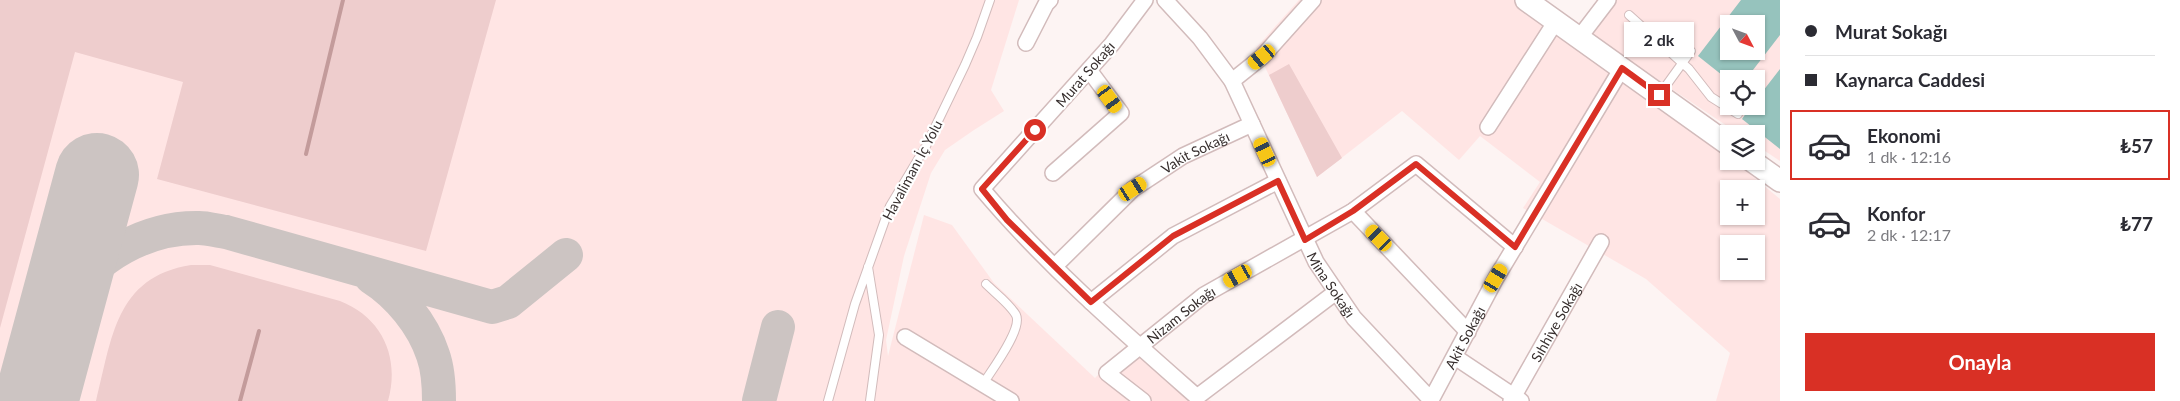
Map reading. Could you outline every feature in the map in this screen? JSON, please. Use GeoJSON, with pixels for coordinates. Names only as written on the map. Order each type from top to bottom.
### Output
{"type":"FeatureCollection","features":[{"type":"Feature","properties":{"kind":"main road"},"geometry":{"type":"LineString","coordinates":[[1526,0],[1720,139]]}},
{"type":"Feature","properties":{"kind":"main road"},"geometry":{"type":"LineString","coordinates":[[1765,168],[1778,175]]}},
{"type":"Feature","properties":{"kind":"street"},"geometry":{"type":"LineString","coordinates":[[1026,43],[1046,4],[1050,0]]}},
{"type":"Feature","properties":{"kind":"street","name":"Murat Sokağı"},"geometry":{"type":"LineString","coordinates":[[1055,266],[1007,220],[982,189],[1112,44],[1145,0]]}},
{"type":"Feature","properties":{"kind":"street","name":"Mina Sokağı"},"geometry":{"type":"LineString","coordinates":[[1165,0],[1200,38],[1232,81],[1316,262],[1354,318],[1431,400]]}},
{"type":"Feature","properties":{"kind":"street"},"geometry":{"type":"LineString","coordinates":[[1232,81],[1262,57],[1313,0]]}},
{"type":"Feature","properties":{"kind":"street"},"geometry":{"type":"LineString","coordinates":[[1579,38],[1608,0]]}},
{"type":"Feature","properties":{"kind":"street"},"geometry":{"type":"LineString","coordinates":[[1488,127],[1556,21]]}},
{"type":"Feature","properties":{"kind":"street","name":"Akit Sokağı"},"geometry":{"type":"LineString","coordinates":[[1431,400],[1515,247],[1622,68]]}},
{"type":"Feature","properties":{"kind":"street"},"geometry":{"type":"LineString","coordinates":[[1053,173],[1121,113],[1089,70]]}},
{"type":"Feature","properties":{"kind":"street","name":"Vakit Sokağı"},"geometry":{"type":"LineString","coordinates":[[1055,266],[1133,189],[1183,156],[1252,124]]}},
{"type":"Feature","properties":{"kind":"street","name":"Nizam Sokağı"},"geometry":{"type":"LineString","coordinates":[[1143,401],[1107,373],[1204,295],[1305,240],[1353,211],[1416,164],[1515,247]]}},
{"type":"Feature","properties":{"kind":"street"},"geometry":{"type":"LineString","coordinates":[[1091,302],[1173,236],[1278,181]]}},
{"type":"Feature","properties":{"kind":"street"},"geometry":{"type":"LineString","coordinates":[[1353,211],[1468,332]]}},
{"type":"Feature","properties":{"kind":"street","name":"Sıhhiye Sokağı"},"geometry":{"type":"LineString","coordinates":[[1515,399],[1600,242]]}},
{"type":"Feature","properties":{"kind":"street"},"geometry":{"type":"LineString","coordinates":[[1055,266],[1091,302],[1197,397],[1336,292]]}},
{"type":"Feature","properties":{"kind":"street"},"geometry":{"type":"LineString","coordinates":[[905,337],[1012,401]]}},
{"type":"Feature","properties":{"kind":"street"},"geometry":{"type":"LineString","coordinates":[[1455,357],[1515,399]]}},
{"type":"Feature","properties":{"kind":"lane","name":"Havalimanı İç Yolu"},"geometry":{"type":"LineString","coordinates":[[828,401],[868,264],[890,206],[926,146],[965,65],[990,0]]}},
{"type":"Feature","properties":{"kind":"lane"},"geometry":{"type":"LineString","coordinates":[[1629,15],[1694,75],[1711,98],[1720,103]]}},
{"type":"Feature","properties":{"kind":"lane"},"geometry":{"type":"LineString","coordinates":[[1659,95],[1692,51]]}},
{"type":"Feature","properties":{"kind":"lane"},"geometry":{"type":"LineString","coordinates":[[868,264],[879,335],[870,401]]}},
{"type":"Feature","properties":{"kind":"lane"},"geometry":{"type":"LineString","coordinates":[[983,384],[1015,333],[1018,322],[1016,314],[986,284]]}},
{"type":"Feature","properties":{"kind":"shaded area"},"geometry":{"type":"Polygon","coordinates":[[[0,0],[1019,0],[991,90],[1004,111],[945,150],[931,173],[904,256],[886,340],[888,356],[924,215],[952,225],[994,283],[1095,378],[1129,343],[1211,401],[0,401],[0,0]]]}},
{"type":"Feature","properties":{"kind":"shaded area"},"geometry":{"type":"Polygon","coordinates":[[[0,0],[496,0],[426,251],[157,179],[183,82],[75,52],[0,328],[0,0]]]}},
{"type":"Feature","properties":{"kind":"shaded area"},"geometry":{"type":"Polygon","coordinates":[[[1299,0],[1541,0],[1577,26],[1598,0],[1780,0],[1780,161],[1765,151],[1765,125],[1726,125],[1582,29],[1720,148],[1720,170],[1745,170],[1757,180],[1720,180],[1720,225],[1765,225],[1765,187],[1780,199],[1780,401],[1716,401],[1730,353],[1646,279],[1523,208],[1540,182],[1480,136],[1459,160],[1402,111],[1317,177],[1256,48],[1299,0]]]}},
{"type":"Feature","properties":{"kind":"shaded area"},"geometry":{"type":"Polygon","coordinates":[[[1289,64],[1342,158],[1317,177],[1269,75],[1289,64]]]}},
{"type":"Feature","properties":{"kind":"shaded area"},"geometry":{"type":"Polygon","coordinates":[[[191,265],[210,265],[340,301],[355,308],[377,329],[385,341],[392,370],[388,401],[96,401],[113,334],[121,314],[132,297],[146,283],[166,272],[191,265]]]}},
{"type":"Feature","properties":{"kind":"building"},"geometry":{"type":"Polygon","coordinates":[[[1741,0],[1780,0],[1780,35],[1765,54],[1765,15],[1729,15],[1741,0]]]}},
{"type":"Feature","properties":{"kind":"building"},"geometry":{"type":"Polygon","coordinates":[[[1720,27],[1720,60],[1761,60],[1753,70],[1720,70],[1720,73],[1698,56],[1720,27]]]}},
{"type":"Feature","properties":{"kind":"building"},"geometry":{"type":"Polygon","coordinates":[[[1780,69],[1780,149],[1765,137],[1765,125],[1750,125],[1742,119],[1745,115],[1765,115],[1765,88],[1780,69]]]}},
{"type":"Feature","properties":{"kind":"waterway"},"geometry":{"type":"LineString","coordinates":[[306,154],[343,0]]}},
{"type":"Feature","properties":{"kind":"waterway"},"geometry":{"type":"LineString","coordinates":[[240,401],[259,331]]}},
{"type":"Feature","properties":{"kind":"taxiway"},"geometry":{"type":"LineString","coordinates":[[36,401],[58,326],[68,302],[78,286],[91,271],[123,247],[160,233],[199,228],[226,232],[492,307],[508,302],[566,255]]}},
{"type":"Feature","properties":{"kind":"taxiway"},"geometry":{"type":"LineString","coordinates":[[371,277],[400,301],[423,332],[429,343],[436,366],[439,401]]}},
{"type":"Feature","properties":{"kind":"taxiway"},"geometry":{"type":"LineString","coordinates":[[759,401],[778,327]]}},
{"type":"Feature","properties":{"kind":"runway"},"geometry":{"type":"LineString","coordinates":[[36,401],[97,175]]}},
{"type":"Feature","properties":{"kind":"route"},"geometry":{"type":"LineString","coordinates":[[1035,130],[982,189],[1007,220],[1091,302],[1173,236],[1278,181],[1305,240],[1353,211],[1416,164],[1515,247],[1622,68],[1659,95]]}}]}
